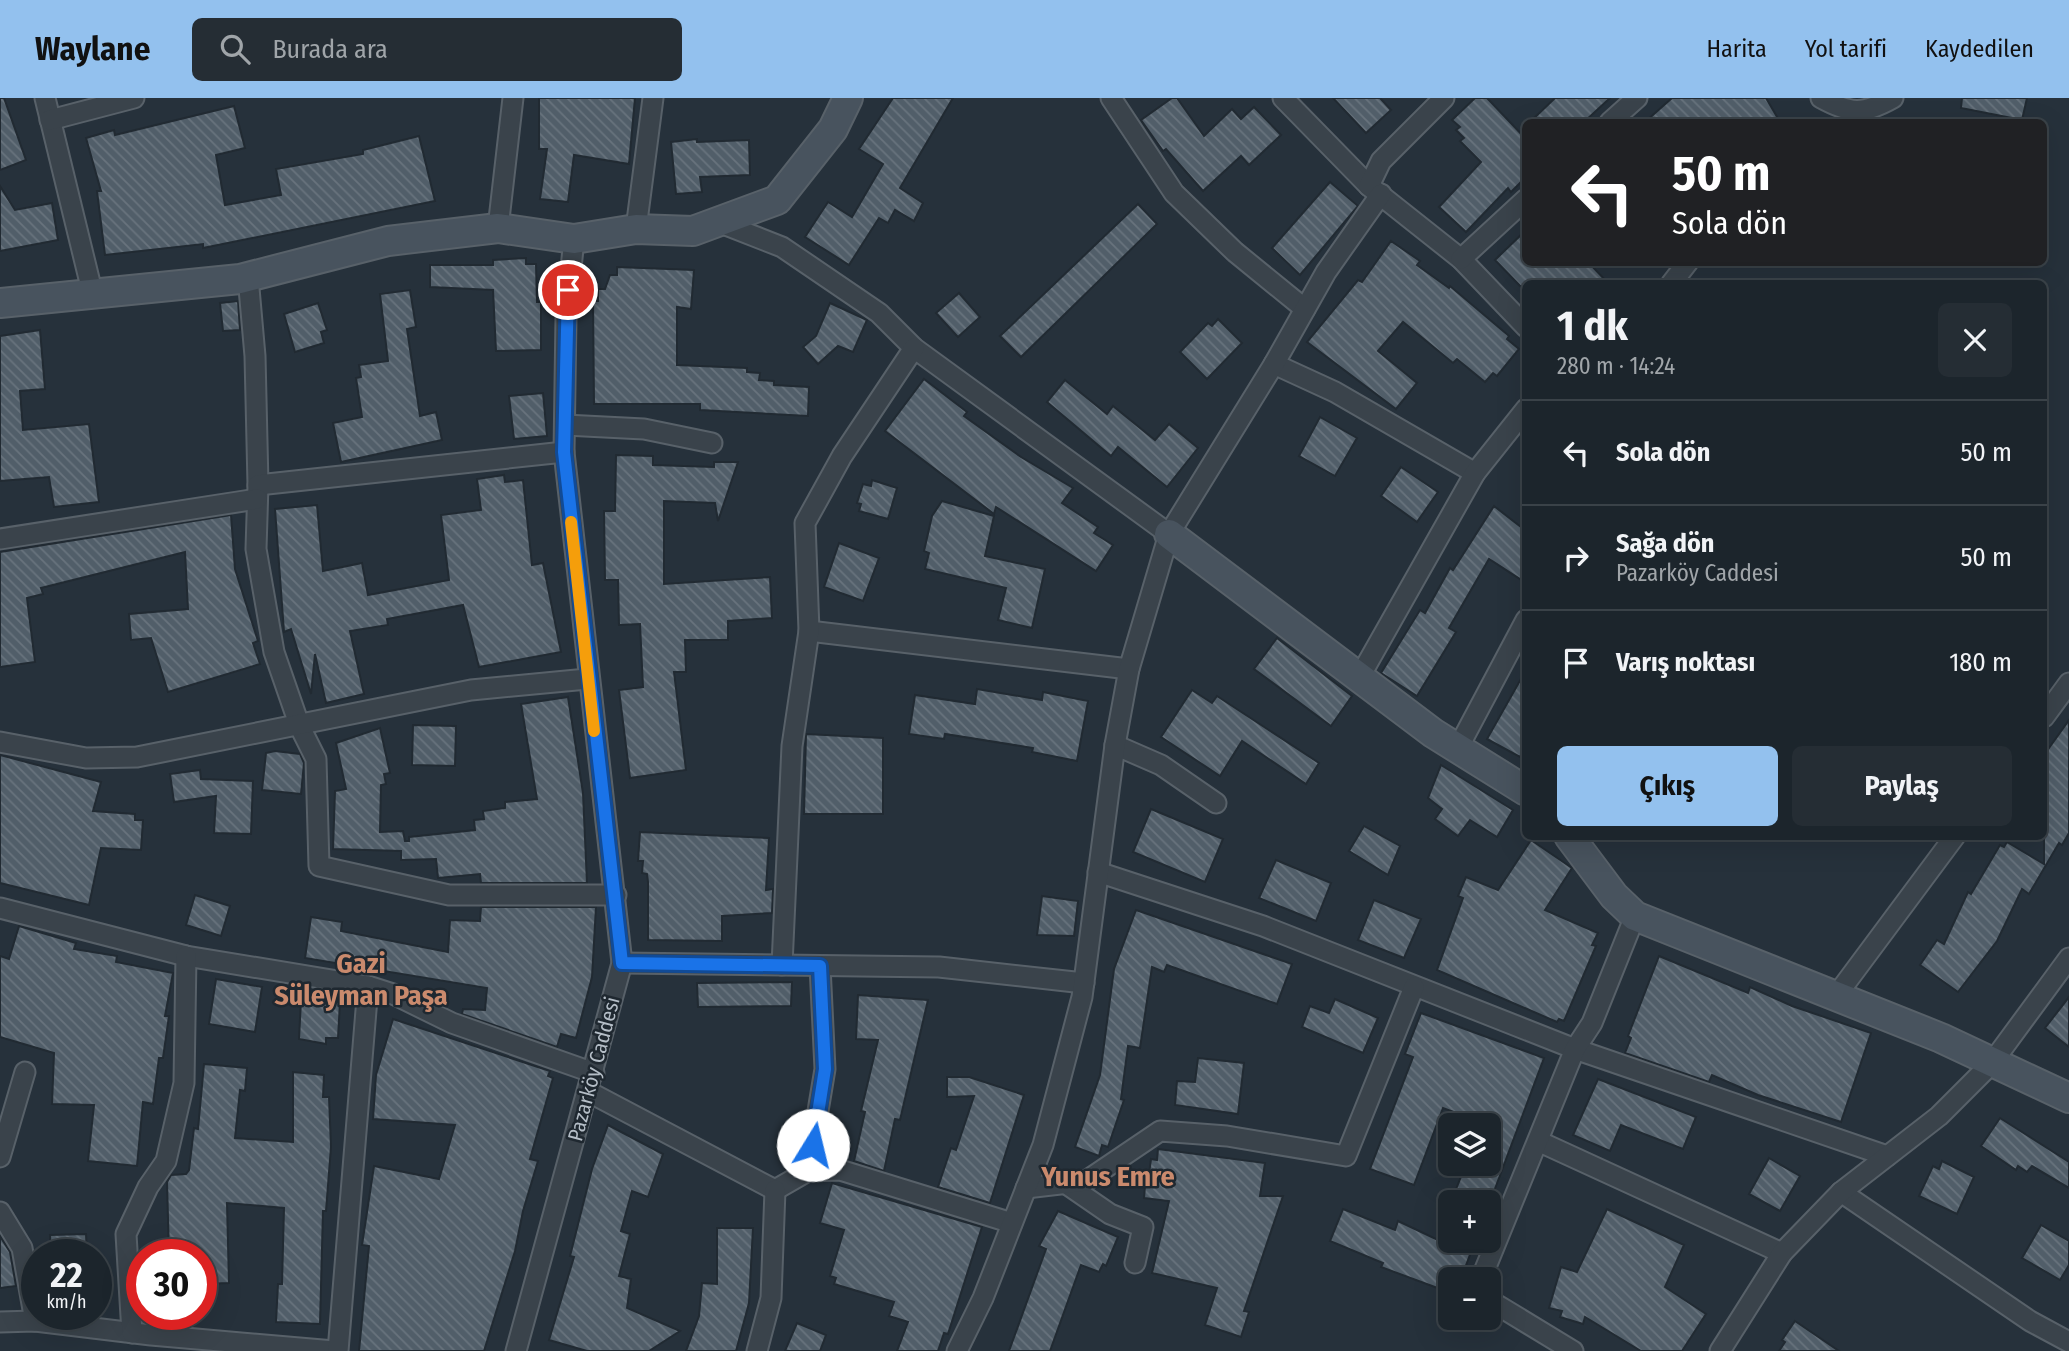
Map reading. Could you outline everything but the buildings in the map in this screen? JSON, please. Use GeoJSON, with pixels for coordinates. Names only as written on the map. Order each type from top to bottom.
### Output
{"type":"FeatureCollection","features":[{"type":"Feature","properties":{"kind":"street"},"geometry":{"type":"LineString","coordinates":[[45,98],[92,291]]}},
{"type":"Feature","properties":{"kind":"street"},"geometry":{"type":"LineString","coordinates":[[50,120],[134,98]]}},
{"type":"Feature","properties":{"kind":"street"},"geometry":{"type":"LineString","coordinates":[[498,228],[513,98]]}},
{"type":"Feature","properties":{"kind":"street"},"geometry":{"type":"LineString","coordinates":[[636,229],[653,98]]}},
{"type":"Feature","properties":{"kind":"street"},"geometry":{"type":"LineString","coordinates":[[0,303],[92,291],[248,277],[388,241],[498,228],[574,239],[636,229],[693,231],[776,200],[834,128],[848,98]]}},
{"type":"Feature","properties":{"kind":"street"},"geometry":{"type":"LineString","coordinates":[[1111,98],[1174,193],[1235,252],[1305,309]]}},
{"type":"Feature","properties":{"kind":"street"},"geometry":{"type":"LineString","coordinates":[[1283,98],[1375,190],[1423,232],[1461,259],[1522,323]]}},
{"type":"Feature","properties":{"kind":"street"},"geometry":{"type":"LineString","coordinates":[[957,1351],[983,1298],[1043,1145],[1084,984],[1115,745],[1129,669],[1169,534],[1274,364],[1375,190],[1381,161],[1444,98]]}},
{"type":"Feature","properties":{"kind":"street"},"geometry":{"type":"LineString","coordinates":[[1613,119],[1637,98]]}},
{"type":"Feature","properties":{"kind":"street"},"geometry":{"type":"LineString","coordinates":[[1821,98],[1840,109],[1860,112],[1893,98]]}},
{"type":"Feature","properties":{"kind":"street"},"geometry":{"type":"LineString","coordinates":[[1461,259],[1522,203]]}},
{"type":"Feature","properties":{"kind":"street"},"geometry":{"type":"LineString","coordinates":[[718,222],[782,247],[880,313],[914,348],[1261,600],[1359,678],[1458,748],[1522,788]]}},
{"type":"Feature","properties":{"kind":"street","name":"Pazarköy Caddesi"},"geometry":{"type":"LineString","coordinates":[[516,1351],[592,1082],[622,963],[616,895],[587,678],[564,452],[566,317],[574,239]]}},
{"type":"Feature","properties":{"kind":"street"},"geometry":{"type":"LineString","coordinates":[[1674,280],[1685,266]]}},
{"type":"Feature","properties":{"kind":"street"},"geometry":{"type":"LineString","coordinates":[[248,277],[255,356],[258,492],[256,549],[272,639],[300,727],[316,758],[319,866],[449,895],[616,895]]}},
{"type":"Feature","properties":{"kind":"street"},"geometry":{"type":"LineString","coordinates":[[782,965],[792,746],[809,631],[805,523],[842,456],[914,348]]}},
{"type":"Feature","properties":{"kind":"street"},"geometry":{"type":"LineString","coordinates":[[1274,364],[1335,392],[1475,473]]}},
{"type":"Feature","properties":{"kind":"street"},"geometry":{"type":"LineString","coordinates":[[1359,678],[1475,473],[1522,414]]}},
{"type":"Feature","properties":{"kind":"street"},"geometry":{"type":"LineString","coordinates":[[565,425],[644,429],[712,443]]}},
{"type":"Feature","properties":{"kind":"street"},"geometry":{"type":"LineString","coordinates":[[0,539],[258,492],[564,452]]}},
{"type":"Feature","properties":{"kind":"street"},"geometry":{"type":"LineString","coordinates":[[1458,748],[1522,628]]}},
{"type":"Feature","properties":{"kind":"street"},"geometry":{"type":"LineString","coordinates":[[809,631],[1129,669]]}},
{"type":"Feature","properties":{"kind":"street"},"geometry":{"type":"LineString","coordinates":[[0,743],[86,758],[137,757],[300,727],[471,690],[587,678]]}},
{"type":"Feature","properties":{"kind":"street"},"geometry":{"type":"LineString","coordinates":[[2047,713],[2069,683]]}},
{"type":"Feature","properties":{"kind":"street"},"geometry":{"type":"LineString","coordinates":[[1115,745],[1161,765],[1216,803]]}},
{"type":"Feature","properties":{"kind":"street"},"geometry":{"type":"LineString","coordinates":[[1572,840],[1614,897],[1635,916],[1941,1038],[2069,1098]]}},
{"type":"Feature","properties":{"kind":"street"},"geometry":{"type":"LineString","coordinates":[[1836,996],[1952,840]]}},
{"type":"Feature","properties":{"kind":"street"},"geometry":{"type":"LineString","coordinates":[[1098,872],[1263,926],[1575,1049],[1888,1156]]}},
{"type":"Feature","properties":{"kind":"street"},"geometry":{"type":"LineString","coordinates":[[0,908],[186,956],[368,986],[393,994],[452,1023],[592,1082],[775,1190]]}},
{"type":"Feature","properties":{"kind":"street"},"geometry":{"type":"LineString","coordinates":[[1486,1267],[1575,1049],[1592,1023],[1635,916]]}},
{"type":"Feature","properties":{"kind":"street"},"geometry":{"type":"LineString","coordinates":[[132,1333],[126,1234],[148,1187],[166,1161],[184,1083],[186,956]]}},
{"type":"Feature","properties":{"kind":"street"},"geometry":{"type":"LineString","coordinates":[[1720,1351],[1782,1253],[1841,1192],[1939,1116],[1991,1063],[2069,958]]}},
{"type":"Feature","properties":{"kind":"street"},"geometry":{"type":"LineString","coordinates":[[622,963],[939,967],[1084,984]]}},
{"type":"Feature","properties":{"kind":"street"},"geometry":{"type":"LineString","coordinates":[[808,1171],[825,1069],[820,966]]}},
{"type":"Feature","properties":{"kind":"street"},"geometry":{"type":"LineString","coordinates":[[108,1330],[336,1351],[368,986]]}},
{"type":"Feature","properties":{"kind":"street"},"geometry":{"type":"LineString","coordinates":[[1026,1188],[1086,1181],[1160,1131],[1227,1136],[1346,1156],[1414,987]]}},
{"type":"Feature","properties":{"kind":"street"},"geometry":{"type":"LineString","coordinates":[[0,1157],[25,1072]]}},
{"type":"Feature","properties":{"kind":"street"},"geometry":{"type":"LineString","coordinates":[[1538,1141],[1782,1253]]}},
{"type":"Feature","properties":{"kind":"street"},"geometry":{"type":"LineString","coordinates":[[775,1190],[808,1171],[840,1170],[1012,1223]]}},
{"type":"Feature","properties":{"kind":"street"},"geometry":{"type":"LineString","coordinates":[[1065,1183],[1110,1214],[1143,1227],[1135,1262]]}},
{"type":"Feature","properties":{"kind":"street"},"geometry":{"type":"LineString","coordinates":[[757,1351],[771,1297],[775,1190]]}},
{"type":"Feature","properties":{"kind":"street"},"geometry":{"type":"LineString","coordinates":[[1841,1192],[2030,1321],[2069,1342]]}},
{"type":"Feature","properties":{"kind":"street"},"geometry":{"type":"LineString","coordinates":[[0,1213],[21,1246]]}},
{"type":"Feature","properties":{"kind":"street"},"geometry":{"type":"LineString","coordinates":[[1501,1307],[1573,1351]]}},
{"type":"Feature","properties":{"kind":"street"},"geometry":{"type":"LineString","coordinates":[[0,1322],[21,1321]]}},
{"type":"Feature","properties":{"kind":"slow traffic"},"geometry":{"type":"LineString","coordinates":[[571,522],[594,731]]}},
{"type":"Feature","properties":{"kind":"district","name":"Gazi Süleyman Paşa"},"geometry":{"type":"Point","coordinates":[361,979]}},
{"type":"Feature","properties":{"kind":"district","name":"Yunus Emre"},"geometry":{"type":"Point","coordinates":[1108,1176]}},
{"type":"Feature","properties":{"kind":"route"},"geometry":{"type":"LineString","coordinates":[[568,290],[564,452],[587,678],[616,895],[622,963],[820,966],[825,1069],[813,1145]]}}]}
